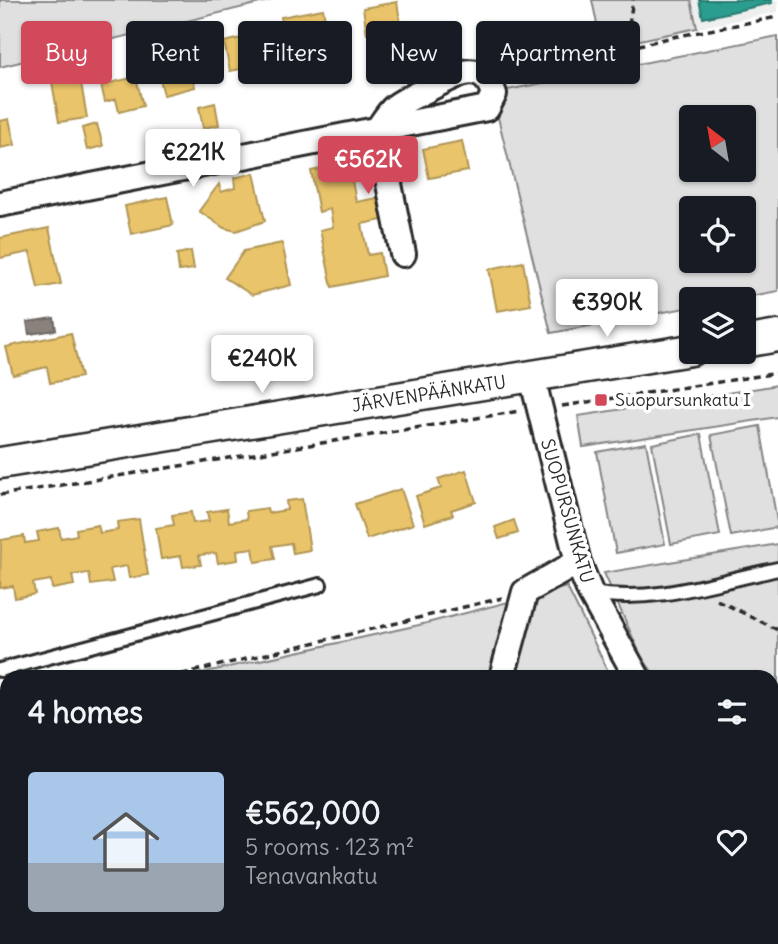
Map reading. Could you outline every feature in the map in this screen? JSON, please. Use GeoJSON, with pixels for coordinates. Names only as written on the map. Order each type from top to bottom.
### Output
{"type":"FeatureCollection","features":[{"type":"Feature","properties":{"kind":"street"},"geometry":{"type":"LineString","coordinates":[[403,254],[378,129],[395,107],[464,71],[476,74]]}},
{"type":"Feature","properties":{"kind":"street"},"geometry":{"type":"LineString","coordinates":[[0,204],[487,108],[494,94],[491,84]]}},
{"type":"Feature","properties":{"kind":"street"},"geometry":{"type":"LineString","coordinates":[[756,340],[778,336]]}},
{"type":"Feature","properties":{"kind":"street","name":"JÄRVENPÄÄNKATU"},"geometry":{"type":"LineString","coordinates":[[0,463],[679,352]]}},
{"type":"Feature","properties":{"kind":"street","name":"SUOPURSUNKATU"},"geometry":{"type":"LineString","coordinates":[[532,377],[578,562],[590,592],[633,670]]}},
{"type":"Feature","properties":{"kind":"street"},"geometry":{"type":"LineString","coordinates":[[504,670],[525,592],[578,562]]}},
{"type":"Feature","properties":{"kind":"lane"},"geometry":{"type":"LineString","coordinates":[[590,592],[620,598],[666,594],[778,569]]}},
{"type":"Feature","properties":{"kind":"lane"},"geometry":{"type":"LineString","coordinates":[[0,670],[320,585]]}},
{"type":"Feature","properties":{"kind":"path"},"geometry":{"type":"LineString","coordinates":[[630,21],[634,0]]}},
{"type":"Feature","properties":{"kind":"path"},"geometry":{"type":"LineString","coordinates":[[640,45],[778,17]]}},
{"type":"Feature","properties":{"kind":"path"},"geometry":{"type":"LineString","coordinates":[[0,495],[496,413],[540,409],[778,373]]}},
{"type":"Feature","properties":{"kind":"path"},"geometry":{"type":"LineString","coordinates":[[692,589],[778,630]]}},
{"type":"Feature","properties":{"kind":"path"},"geometry":{"type":"LineString","coordinates":[[199,670],[525,592]]}},
{"type":"Feature","properties":{"kind":"shaded area"},"geometry":{"type":"Polygon","coordinates":[[[0,0],[272,0],[187,21],[126,21],[126,36],[112,39],[112,21],[21,21],[21,62],[0,67],[0,0]]]}},
{"type":"Feature","properties":{"kind":"shaded area"},"geometry":{"type":"Polygon","coordinates":[[[592,0],[691,0],[697,28],[640,40],[640,21],[596,21],[592,0]]]}},
{"type":"Feature","properties":{"kind":"shaded area"},"geometry":{"type":"Polygon","coordinates":[[[691,0],[778,0],[778,12],[697,28],[691,0]]]}},
{"type":"Feature","properties":{"kind":"shaded area"},"geometry":{"type":"Polygon","coordinates":[[[778,36],[778,291],[756,295],[756,287],[679,287],[679,309],[551,333],[492,93],[537,84],[640,84],[640,64],[778,36]]]}},
{"type":"Feature","properties":{"kind":"shaded area"},"geometry":{"type":"Polygon","coordinates":[[[778,385],[778,417],[583,447],[578,416],[778,385]]]}},
{"type":"Feature","properties":{"kind":"shaded area"},"geometry":{"type":"Polygon","coordinates":[[[760,426],[778,527],[731,536],[711,435],[760,426]]]}},
{"type":"Feature","properties":{"kind":"shaded area"},"geometry":{"type":"Polygon","coordinates":[[[701,434],[720,535],[671,544],[652,444],[701,434]]]}},
{"type":"Feature","properties":{"kind":"shaded area"},"geometry":{"type":"Polygon","coordinates":[[[646,443],[665,544],[616,553],[597,452],[646,443]]]}},
{"type":"Feature","properties":{"kind":"shaded area"},"geometry":{"type":"Polygon","coordinates":[[[778,544],[778,670],[651,670],[641,656],[604,573],[778,544]]]}},
{"type":"Feature","properties":{"kind":"shaded area"},"geometry":{"type":"Polygon","coordinates":[[[567,587],[608,670],[215,670],[419,625],[567,587]]]}},
{"type":"Feature","properties":{"kind":"building: Homes"},"geometry":{"type":"Polygon","coordinates":[[[397,2],[400,21],[366,21],[366,28],[363,8],[397,2]]]}},
{"type":"Feature","properties":{"kind":"building: Homes"},"geometry":{"type":"Polygon","coordinates":[[[323,9],[325,21],[282,21],[281,17],[323,9]]]}},
{"type":"Feature","properties":{"kind":"building: Homes"},"geometry":{"type":"Polygon","coordinates":[[[238,39],[238,69],[230,71],[224,42],[238,39]]]}},
{"type":"Feature","properties":{"kind":"building: Homes"},"geometry":{"type":"Polygon","coordinates":[[[126,79],[126,84],[138,84],[143,106],[119,112],[116,99],[105,102],[101,85],[126,79]]]}},
{"type":"Feature","properties":{"kind":"building: Homes"},"geometry":{"type":"Polygon","coordinates":[[[52,84],[81,84],[87,118],[59,122],[52,84]]]}},
{"type":"Feature","properties":{"kind":"building: Homes"},"geometry":{"type":"Polygon","coordinates":[[[161,84],[194,84],[195,87],[164,95],[161,84]]]}},
{"type":"Feature","properties":{"kind":"building: Homes"},"geometry":{"type":"Polygon","coordinates":[[[215,103],[219,125],[203,128],[199,107],[215,103]]]}},
{"type":"Feature","properties":{"kind":"building: Homes"},"geometry":{"type":"Polygon","coordinates":[[[9,119],[15,145],[0,148],[0,121],[9,119]]]}},
{"type":"Feature","properties":{"kind":"building: Homes"},"geometry":{"type":"Polygon","coordinates":[[[97,124],[103,146],[87,150],[82,128],[97,124]]]}},
{"type":"Feature","properties":{"kind":"building: Homes"},"geometry":{"type":"Polygon","coordinates":[[[462,141],[468,171],[429,178],[423,149],[462,141]]]}},
{"type":"Feature","properties":{"kind":"building: Homes"},"geometry":{"type":"Polygon","coordinates":[[[349,163],[356,202],[377,198],[382,220],[362,224],[368,255],[380,253],[384,276],[332,287],[320,230],[333,227],[330,209],[319,212],[311,171],[349,163]]]}},
{"type":"Feature","properties":{"kind":"building: Homes"},"geometry":{"type":"Polygon","coordinates":[[[254,173],[265,221],[236,231],[224,228],[199,211],[219,184],[221,192],[235,188],[234,178],[254,173]]]}},
{"type":"Feature","properties":{"kind":"building: Homes"},"geometry":{"type":"Polygon","coordinates":[[[167,197],[173,225],[131,234],[125,206],[167,197]]]}},
{"type":"Feature","properties":{"kind":"building: Homes"},"geometry":{"type":"Polygon","coordinates":[[[49,228],[61,284],[38,288],[30,252],[0,258],[0,238],[49,228]]]}},
{"type":"Feature","properties":{"kind":"building: Homes"},"geometry":{"type":"Polygon","coordinates":[[[282,243],[291,285],[252,295],[225,278],[244,251],[282,243]]]}},
{"type":"Feature","properties":{"kind":"building: Homes"},"geometry":{"type":"Polygon","coordinates":[[[191,251],[194,269],[179,271],[177,254],[191,251]]]}},
{"type":"Feature","properties":{"kind":"building: Homes"},"geometry":{"type":"Polygon","coordinates":[[[523,262],[531,305],[497,311],[489,269],[523,262]]]}},
{"type":"Feature","properties":{"kind":"building: Homes"},"geometry":{"type":"Polygon","coordinates":[[[71,333],[81,377],[50,383],[47,367],[13,375],[6,347],[71,333]]]}},
{"type":"Feature","properties":{"kind":"building: Homes"},"geometry":{"type":"Polygon","coordinates":[[[466,470],[476,502],[451,510],[453,515],[425,524],[416,496],[441,488],[438,479],[466,470]]]}},
{"type":"Feature","properties":{"kind":"building: Homes"},"geometry":{"type":"Polygon","coordinates":[[[401,489],[413,524],[367,539],[355,504],[401,489]]]}},
{"type":"Feature","properties":{"kind":"building: Homes"},"geometry":{"type":"Polygon","coordinates":[[[302,499],[310,550],[293,553],[291,543],[272,546],[275,559],[255,562],[253,548],[237,550],[238,560],[218,563],[216,553],[199,555],[201,565],[183,567],[181,556],[161,559],[156,528],[174,525],[172,515],[191,512],[193,523],[209,521],[207,512],[227,509],[229,522],[247,519],[246,511],[267,508],[268,513],[287,510],[286,501],[302,499]]]}},
{"type":"Feature","properties":{"kind":"building: Homes"},"geometry":{"type":"Polygon","coordinates":[[[139,519],[148,575],[129,578],[127,566],[110,569],[113,582],[91,585],[89,573],[72,575],[74,585],[52,589],[51,580],[33,583],[35,594],[15,598],[13,586],[0,588],[1,540],[24,536],[25,543],[39,541],[37,532],[59,528],[61,538],[77,535],[76,529],[98,525],[100,533],[118,530],[117,522],[139,519]]]}},
{"type":"Feature","properties":{"kind":"building: Homes"},"geometry":{"type":"Polygon","coordinates":[[[514,520],[518,533],[499,539],[495,527],[514,520]]]}},
{"type":"Feature","properties":{"kind":"building: Schools"},"geometry":{"type":"Polygon","coordinates":[[[699,0],[771,0],[772,3],[703,18],[699,0]]]}},
{"type":"Feature","properties":{"kind":"building: Industry"},"geometry":{"type":"Polygon","coordinates":[[[54,318],[56,330],[29,334],[27,322],[54,318]]]}},
{"type":"Feature","properties":{"kind":"place","name":"Suopursunkatu I"},"geometry":{"type":"Point","coordinates":[601,400]}}]}
